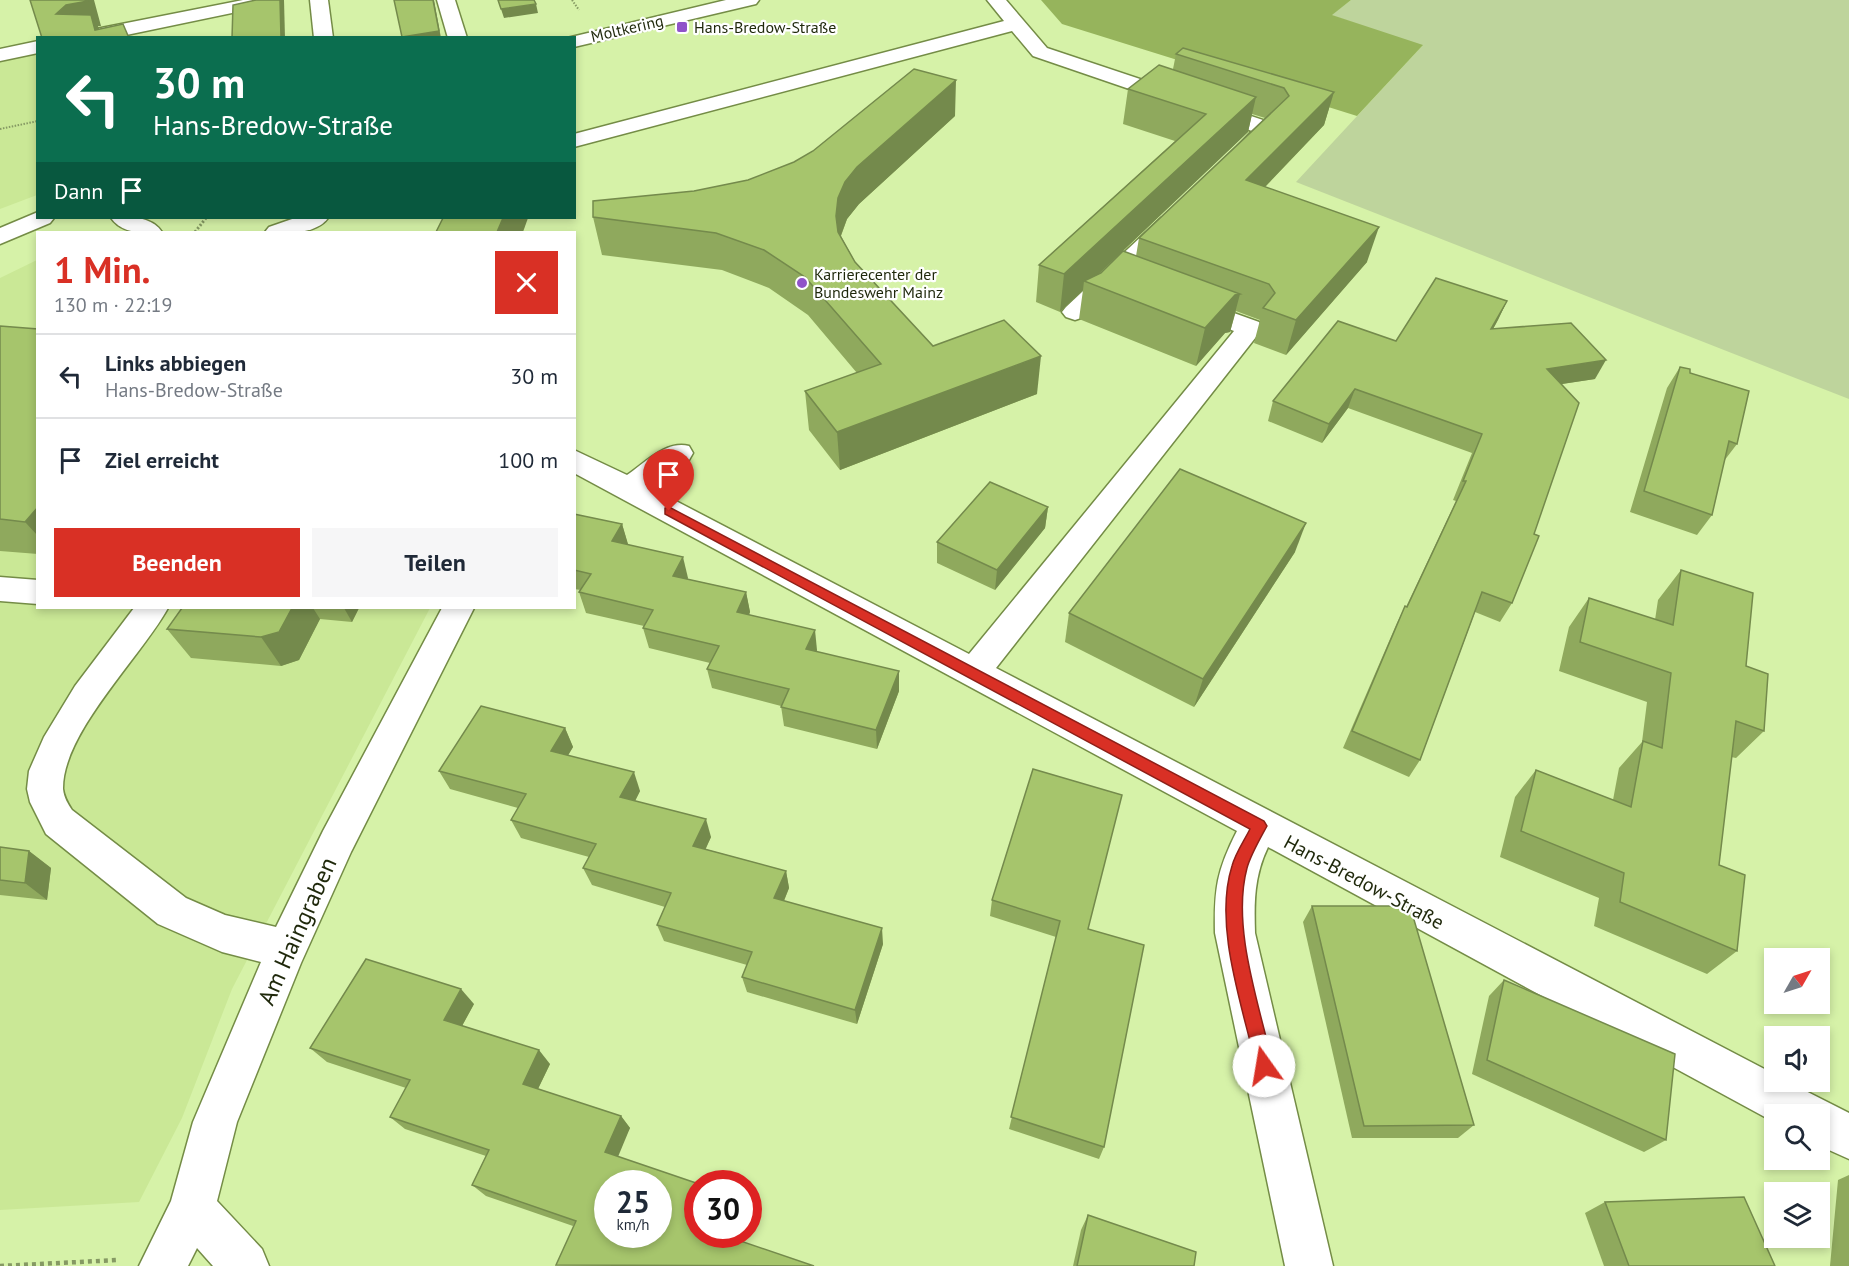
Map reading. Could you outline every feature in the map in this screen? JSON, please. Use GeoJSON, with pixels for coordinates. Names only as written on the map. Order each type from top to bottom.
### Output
{"type":"FeatureCollection","features":[{"type":"Feature","properties":{"kind":"street"},"geometry":{"type":"LineString","coordinates":[[87,36],[152,16],[270,0]]}},
{"type":"Feature","properties":{"kind":"street"},"geometry":{"type":"LineString","coordinates":[[319,0],[324,36]]}},
{"type":"Feature","properties":{"kind":"street"},"geometry":{"type":"LineString","coordinates":[[446,0],[457,36]]}},
{"type":"Feature","properties":{"kind":"street","name":"Moltkering"},"geometry":{"type":"LineString","coordinates":[[576,41],[750,0]]}},
{"type":"Feature","properties":{"kind":"street"},"geometry":{"type":"LineString","coordinates":[[996,0],[1040,52],[1268,129],[1225,170]]}},
{"type":"Feature","properties":{"kind":"street"},"geometry":{"type":"LineString","coordinates":[[576,140],[1016,24]]}},
{"type":"Feature","properties":{"kind":"street"},"geometry":{"type":"LineString","coordinates":[[0,55],[36,47]]}},
{"type":"Feature","properties":{"kind":"street"},"geometry":{"type":"LineString","coordinates":[[1075,312],[1182,211]]}},
{"type":"Feature","properties":{"kind":"street"},"geometry":{"type":"LineString","coordinates":[[0,231],[36,217]]}},
{"type":"Feature","properties":{"kind":"street"},"geometry":{"type":"LineString","coordinates":[[0,237],[40,219]]}},
{"type":"Feature","properties":{"kind":"street"},"geometry":{"type":"LineString","coordinates":[[125,219],[148,231]]}},
{"type":"Feature","properties":{"kind":"street"},"geometry":{"type":"LineString","coordinates":[[280,231],[313,219]]}},
{"type":"Feature","properties":{"kind":"street"},"geometry":{"type":"LineString","coordinates":[[972,674],[1250,328],[1113,276]]}},
{"type":"Feature","properties":{"kind":"street"},"geometry":{"type":"LineString","coordinates":[[629,489],[679,453]]}},
{"type":"Feature","properties":{"kind":"street","name":"Hans-Bredow-Straße"},"geometry":{"type":"LineString","coordinates":[[576,461],[972,674],[1786,1104]]}},
{"type":"Feature","properties":{"kind":"street"},"geometry":{"type":"LineString","coordinates":[[0,589],[36,592]]}},
{"type":"Feature","properties":{"kind":"street"},"geometry":{"type":"LineString","coordinates":[[151,609],[57,746],[44,787],[48,806],[59,822],[172,911],[222,933],[287,949]]}},
{"type":"Feature","properties":{"kind":"street","name":"Am Haingraben"},"geometry":{"type":"LineString","coordinates":[[165,1262],[192,1208],[215,1122],[287,949],[347,822],[457,609]]}},
{"type":"Feature","properties":{"kind":"street"},"geometry":{"type":"LineString","coordinates":[[1259,826],[1239,866],[1234,899],[1235,933],[1309,1266]]}},
{"type":"Feature","properties":{"kind":"street"},"geometry":{"type":"LineString","coordinates":[[1830,1127],[1849,1137]]}},
{"type":"Feature","properties":{"kind":"street"},"geometry":{"type":"LineString","coordinates":[[192,1208],[245,1266]]}},
{"type":"Feature","properties":{"kind":"path"},"geometry":{"type":"LineString","coordinates":[[0,129],[36,121]]}},
{"type":"Feature","properties":{"kind":"path"},"geometry":{"type":"LineString","coordinates":[[196,231],[205,219]]}},
{"type":"Feature","properties":{"kind":"path"},"geometry":{"type":"LineString","coordinates":[[0,1266],[165,1262]]}},
{"type":"Feature","properties":{"kind":"shaded area"},"geometry":{"type":"Polygon","coordinates":[[[1041,0],[1351,0],[1332,15],[1423,45],[1357,116],[1062,24],[1041,0]]]}},
{"type":"Feature","properties":{"kind":"shaded area"},"geometry":{"type":"Polygon","coordinates":[[[1351,0],[1849,0],[1849,399],[1296,182],[1422,46],[1331,15],[1351,0]]]}},
{"type":"Feature","properties":{"kind":"shaded area"},"geometry":{"type":"Polygon","coordinates":[[[36,53],[36,195],[0,209],[0,62],[36,53]]]}},
{"type":"Feature","properties":{"kind":"shaded area"},"geometry":{"type":"Polygon","coordinates":[[[36,260],[36,609],[429,609],[232,989],[182,1118],[139,1202],[0,1210],[0,278],[36,260]]]}},
{"type":"Feature","properties":{"kind":"building"},"geometry":{"type":"Polygon","coordinates":[[[30,0],[87,0],[66,5],[56,14],[91,15],[95,30],[123,24],[128,36],[41,36],[30,0]]]}},
{"type":"Feature","properties":{"kind":"building"},"geometry":{"type":"Polygon","coordinates":[[[256,0],[280,0],[281,36],[232,36],[233,5],[256,0]]]}},
{"type":"Feature","properties":{"kind":"building"},"geometry":{"type":"Polygon","coordinates":[[[394,0],[433,0],[439,31],[402,36],[394,0]]]}},
{"type":"Feature","properties":{"kind":"building"},"geometry":{"type":"Polygon","coordinates":[[[498,0],[534,0],[536,4],[501,9],[498,0]]]}},
{"type":"Feature","properties":{"kind":"building"},"geometry":{"type":"Polygon","coordinates":[[[1183,48],[1334,92],[1246,180],[1379,227],[1296,320],[1263,308],[1275,293],[1269,284],[1139,238],[1289,96],[1284,88],[1176,54],[1183,48]]]}},
{"type":"Feature","properties":{"kind":"building"},"geometry":{"type":"Polygon","coordinates":[[[1159,65],[1256,97],[1064,274],[1039,265],[1206,114],[1128,89],[1159,65]]]}},
{"type":"Feature","properties":{"kind":"building"},"geometry":{"type":"Polygon","coordinates":[[[914,69],[956,80],[857,167],[845,182],[838,198],[836,216],[838,232],[855,262],[933,346],[1004,320],[1041,356],[837,432],[805,391],[881,364],[805,277],[764,250],[716,233],[593,217],[593,201],[694,191],[748,180],[794,162],[813,151],[914,69]]]}},
{"type":"Feature","properties":{"kind":"building"},"geometry":{"type":"Polygon","coordinates":[[[442,219],[503,219],[497,231],[436,231],[442,219]]]}},
{"type":"Feature","properties":{"kind":"building"},"geometry":{"type":"Polygon","coordinates":[[[1123,251],[1240,294],[1235,295],[1205,328],[1084,281],[1101,273],[1123,251]]]}},
{"type":"Feature","properties":{"kind":"building"},"geometry":{"type":"Polygon","coordinates":[[[1436,278],[1507,301],[1491,329],[1571,323],[1606,360],[1547,369],[1579,403],[1534,534],[1539,536],[1512,603],[1482,592],[1420,760],[1352,731],[1405,606],[1407,607],[1466,481],[1463,481],[1482,434],[1355,389],[1329,424],[1273,401],[1338,321],[1396,341],[1436,278]]]}},
{"type":"Feature","properties":{"kind":"building"},"geometry":{"type":"Polygon","coordinates":[[[0,326],[36,329],[36,509],[25,522],[0,519],[0,326]]]}},
{"type":"Feature","properties":{"kind":"building"},"geometry":{"type":"Polygon","coordinates":[[[1680,367],[1690,369],[1690,373],[1749,391],[1737,444],[1729,441],[1712,515],[1644,491],[1680,367]]]}},
{"type":"Feature","properties":{"kind":"building"},"geometry":{"type":"Polygon","coordinates":[[[1180,469],[1306,523],[1203,679],[1069,613],[1180,469]]]}},
{"type":"Feature","properties":{"kind":"building"},"geometry":{"type":"Polygon","coordinates":[[[990,482],[1048,507],[997,570],[937,542],[990,482]]]}},
{"type":"Feature","properties":{"kind":"building"},"geometry":{"type":"Polygon","coordinates":[[[576,514],[622,524],[612,541],[683,557],[673,576],[746,592],[737,612],[815,630],[806,649],[899,671],[876,730],[781,707],[789,689],[707,669],[719,646],[643,628],[653,610],[579,592],[591,574],[576,570],[576,514]]]}},
{"type":"Feature","properties":{"kind":"building"},"geometry":{"type":"Polygon","coordinates":[[[1681,570],[1753,593],[1746,666],[1768,674],[1764,731],[1736,721],[1719,865],[1745,875],[1737,951],[1620,902],[1624,873],[1521,831],[1536,770],[1631,807],[1643,741],[1662,748],[1671,673],[1580,642],[1589,598],[1673,625],[1681,570]]]}},
{"type":"Feature","properties":{"kind":"building"},"geometry":{"type":"Polygon","coordinates":[[[181,609],[291,609],[279,632],[261,637],[167,629],[181,609]]]}},
{"type":"Feature","properties":{"kind":"building"},"geometry":{"type":"Polygon","coordinates":[[[481,706],[565,728],[551,751],[634,772],[620,797],[706,819],[693,846],[786,871],[774,898],[882,928],[855,1010],[742,977],[752,952],[657,925],[671,893],[583,868],[596,844],[511,820],[526,794],[439,771],[481,706]]]}},
{"type":"Feature","properties":{"kind":"building"},"geometry":{"type":"Polygon","coordinates":[[[1033,769],[1122,795],[1088,929],[1144,945],[1104,1147],[1011,1117],[1060,921],[992,900],[1033,769]]]}},
{"type":"Feature","properties":{"kind":"building"},"geometry":{"type":"Polygon","coordinates":[[[0,847],[29,851],[25,883],[0,880],[0,847]]]}},
{"type":"Feature","properties":{"kind":"building"},"geometry":{"type":"Polygon","coordinates":[[[1312,906],[1410,906],[1474,1125],[1364,1126],[1312,906]]]}},
{"type":"Feature","properties":{"kind":"building"},"geometry":{"type":"Polygon","coordinates":[[[366,959],[461,989],[444,1020],[539,1050],[523,1084],[621,1116],[605,1152],[658,1170],[594,1170],[594,1248],[672,1248],[672,1175],[684,1179],[684,1248],[761,1248],[814,1266],[556,1265],[576,1221],[472,1185],[489,1150],[390,1117],[410,1080],[310,1048],[366,959]]]}},
{"type":"Feature","properties":{"kind":"building"},"geometry":{"type":"Polygon","coordinates":[[[1504,980],[1675,1054],[1666,1140],[1487,1060],[1504,980]]]}},
{"type":"Feature","properties":{"kind":"building"},"geometry":{"type":"Polygon","coordinates":[[[1744,1197],[1764,1242],[1764,1248],[1767,1248],[1775,1266],[1629,1266],[1605,1202],[1744,1197]]]}},
{"type":"Feature","properties":{"kind":"building"},"geometry":{"type":"Polygon","coordinates":[[[1088,1215],[1196,1252],[1194,1266],[1077,1266],[1088,1215]]]}},
{"type":"Feature","properties":{"kind":"place","name":"Hans-Bredow-Straße"},"geometry":{"type":"Point","coordinates":[682,27]}},
{"type":"Feature","properties":{"kind":"place","name":"Karrierecenter der Bundeswehr Mainz"},"geometry":{"type":"Point","coordinates":[802,283]}},
{"type":"Feature","properties":{"kind":"route"},"geometry":{"type":"LineString","coordinates":[[669,511],[1259,826],[1239,866],[1234,899],[1235,933],[1264,1066]]}}]}
